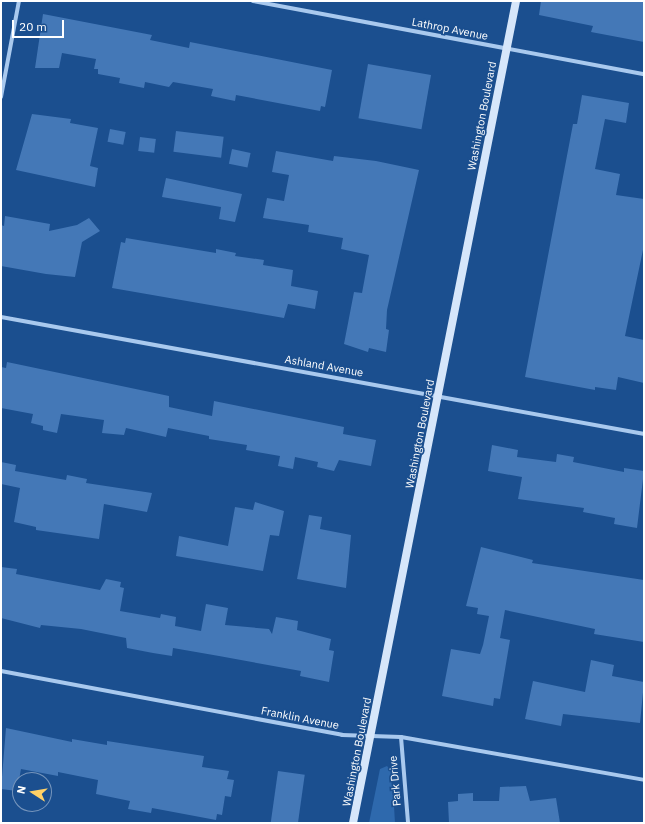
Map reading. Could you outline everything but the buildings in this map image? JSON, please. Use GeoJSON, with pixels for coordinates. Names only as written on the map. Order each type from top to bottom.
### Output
{"type":"FeatureCollection","features":[{"type":"Feature","properties":{"kind":"street"},"geometry":{"type":"LineString","coordinates":[[1,97],[19,1]]}},
{"type":"Feature","properties":{"kind":"street","name":"Lathrop Avenue"},"geometry":{"type":"LineString","coordinates":[[253,1],[644,74]]}},
{"type":"Feature","properties":{"kind":"street","name":"Washington Boulevard"},"geometry":{"type":"LineString","coordinates":[[354,823],[516,1]]}},
{"type":"Feature","properties":{"kind":"street","name":"Ashland Avenue"},"geometry":{"type":"LineString","coordinates":[[1,317],[644,434]]}},
{"type":"Feature","properties":{"kind":"street","name":"Franklin Avenue"},"geometry":{"type":"LineString","coordinates":[[1,671],[342,735],[401,736],[644,780]]}},
{"type":"Feature","properties":{"kind":"street","name":"Park Drive"},"geometry":{"type":"LineString","coordinates":[[401,736],[408,823]]}},
{"type":"Feature","properties":{"kind":"shaded area"},"geometry":{"type":"Polygon","coordinates":[[[387,766],[392,772],[395,823],[369,823],[380,769],[387,766]]]}}]}
